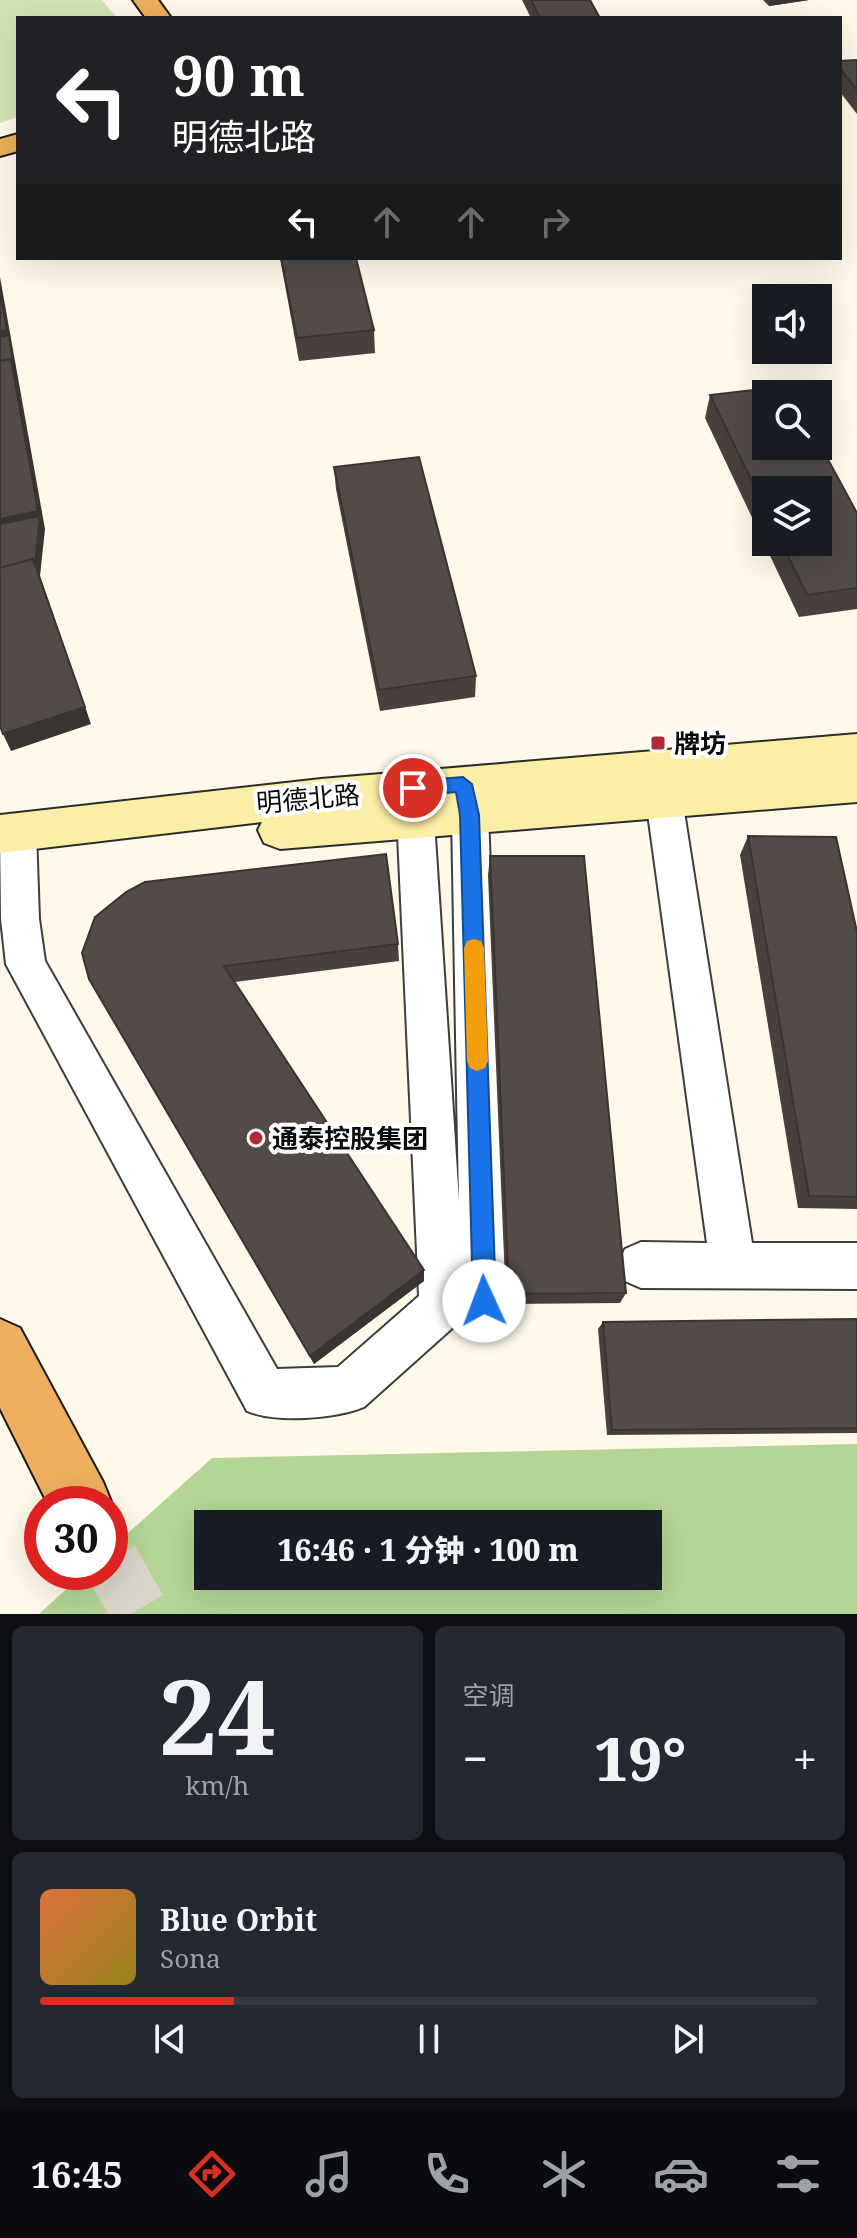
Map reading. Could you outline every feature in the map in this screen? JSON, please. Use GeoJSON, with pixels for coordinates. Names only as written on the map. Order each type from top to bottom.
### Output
{"type":"FeatureCollection","features":[{"type":"Feature","properties":{"kind":"highway"},"geometry":{"type":"LineString","coordinates":[[145,0],[157,16]]}},
{"type":"Feature","properties":{"kind":"highway"},"geometry":{"type":"LineString","coordinates":[[0,1348],[72,1486]]}},
{"type":"Feature","properties":{"kind":"main road","name":"明德北路"},"geometry":{"type":"LineString","coordinates":[[10,847],[179,838],[415,804],[659,784],[857,751]]}},
{"type":"Feature","properties":{"kind":"main road","name":"明德北路"},"geometry":{"type":"LineString","coordinates":[[659,784],[857,784]]}},
{"type":"Feature","properties":{"kind":"street"},"geometry":{"type":"LineString","coordinates":[[659,784],[733,1264]]}},
{"type":"Feature","properties":{"kind":"street"},"geometry":{"type":"LineString","coordinates":[[466,800],[484,1301]]}},
{"type":"Feature","properties":{"kind":"street"},"geometry":{"type":"LineString","coordinates":[[10,847],[26,964],[264,1394],[347,1390],[443,1306],[415,804]]}},
{"type":"Feature","properties":{"kind":"street"},"geometry":{"type":"LineString","coordinates":[[641,1265],[857,1266]]}},
{"type":"Feature","properties":{"kind":"green space"},"geometry":{"type":"Polygon","coordinates":[[[0,0],[102,0],[115,16],[16,16],[16,118],[0,123],[0,0]]]}},
{"type":"Feature","properties":{"kind":"green space"},"geometry":{"type":"Polygon","coordinates":[[[857,1444],[857,1614],[39,1614],[65,1590],[128,1590],[128,1533],[212,1458],[857,1444]]]}},
{"type":"Feature","properties":{"kind":"building"},"geometry":{"type":"Polygon","coordinates":[[[531,0],[590,0],[599,16],[539,16],[531,0]]]}},
{"type":"Feature","properties":{"kind":"building"},"geometry":{"type":"Polygon","coordinates":[[[857,60],[857,90],[842,71],[842,61],[857,60]]]}},
{"type":"Feature","properties":{"kind":"building"},"geometry":{"type":"Polygon","coordinates":[[[281,260],[356,260],[374,330],[297,338],[281,260]]]}},
{"type":"Feature","properties":{"kind":"building"},"geometry":{"type":"Polygon","coordinates":[[[0,291],[7,330],[0,331],[0,291]]]}},
{"type":"Feature","properties":{"kind":"building"},"geometry":{"type":"Polygon","coordinates":[[[9,335],[13,365],[11,359],[0,361],[0,337],[9,335]]]}},
{"type":"Feature","properties":{"kind":"building"},"geometry":{"type":"Polygon","coordinates":[[[11,359],[38,511],[0,519],[0,361],[11,359]]]}},
{"type":"Feature","properties":{"kind":"building"},"geometry":{"type":"Polygon","coordinates":[[[752,390],[752,460],[828,460],[857,513],[857,588],[807,595],[788,556],[832,556],[832,476],[752,476],[752,481],[710,395],[752,390]]]}},
{"type":"Feature","properties":{"kind":"building"},"geometry":{"type":"Polygon","coordinates":[[[419,457],[476,676],[379,690],[334,467],[419,457]]]}},
{"type":"Feature","properties":{"kind":"building"},"geometry":{"type":"Polygon","coordinates":[[[40,516],[35,564],[33,559],[0,568],[0,524],[40,516]]]}},
{"type":"Feature","properties":{"kind":"building"},"geometry":{"type":"Polygon","coordinates":[[[33,559],[85,707],[3,734],[0,726],[0,568],[33,559]]]}},
{"type":"Feature","properties":{"kind":"building"},"geometry":{"type":"Polygon","coordinates":[[[748,836],[836,837],[857,932],[857,1197],[809,1196],[748,836]]]}},
{"type":"Feature","properties":{"kind":"building","name":"通泰控股集团"},"geometry":{"type":"Polygon","coordinates":[[[386,854],[398,944],[224,966],[424,1270],[310,1356],[89,979],[82,953],[95,917],[126,892],[145,882],[386,854]]]}},
{"type":"Feature","properties":{"kind":"building"},"geometry":{"type":"Polygon","coordinates":[[[490,856],[584,856],[626,1293],[509,1294],[490,856]]]}},
{"type":"Feature","properties":{"kind":"building"},"geometry":{"type":"Polygon","coordinates":[[[857,1319],[857,1428],[612,1430],[603,1322],[857,1319]]]}},
{"type":"Feature","properties":{"kind":"tunnel"},"geometry":{"type":"LineString","coordinates":[[127,1590],[141,1614]]}},
{"type":"Feature","properties":{"kind":"slow traffic"},"geometry":{"type":"LineString","coordinates":[[474,948],[477,1061]]}},
{"type":"Feature","properties":{"kind":"place","name":"牌坊"},"geometry":{"type":"Point","coordinates":[658,743]}},
{"type":"Feature","properties":{"kind":"place","name":"通泰控股集团"},"geometry":{"type":"Point","coordinates":[256,1138]}},
{"type":"Feature","properties":{"kind":"route"},"geometry":{"type":"LineString","coordinates":[[413,788],[463,784],[470,815],[484,1301]]}}]}
